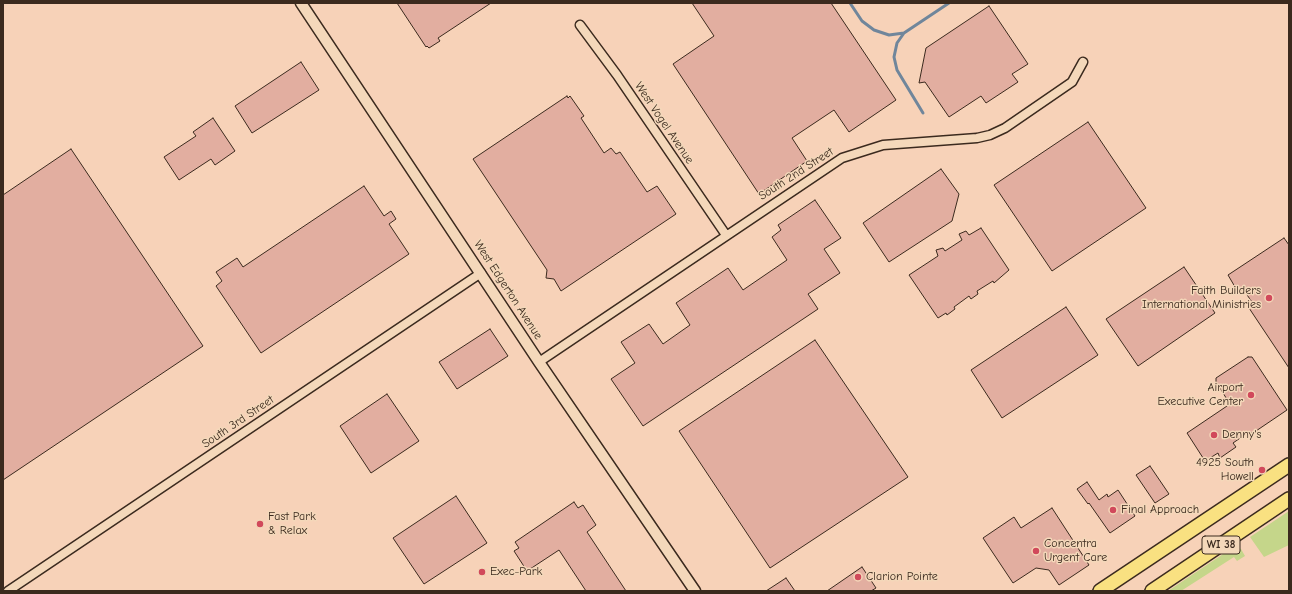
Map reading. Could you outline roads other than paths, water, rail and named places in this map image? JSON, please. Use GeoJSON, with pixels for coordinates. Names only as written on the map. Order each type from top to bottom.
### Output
{"type":"FeatureCollection","features":[{"type":"Feature","properties":{"kind":"main road","name":"WI 38"},"geometry":{"type":"LineString","coordinates":[[1100,591],[1289,465]]}},
{"type":"Feature","properties":{"kind":"main road","name":"WI 38"},"geometry":{"type":"LineString","coordinates":[[1152,591],[1289,499]]}},
{"type":"Feature","properties":{"kind":"street","name":"West Edgerton Avenue"},"geometry":{"type":"LineString","coordinates":[[301,3],[539,362],[695,591]]}},
{"type":"Feature","properties":{"kind":"street","name":"West Vogel Avenue"},"geometry":{"type":"LineString","coordinates":[[580,25],[622,81],[726,235]]}},
{"type":"Feature","properties":{"kind":"street","name":"South 2nd Street"},"geometry":{"type":"LineString","coordinates":[[539,362],[842,158],[883,145],[977,138],[990,135],[1005,128],[1072,82],[1083,62]]}},
{"type":"Feature","properties":{"kind":"street","name":"South 3rd Street"},"geometry":{"type":"LineString","coordinates":[[8,591],[481,273]]}},
{"type":"Feature","properties":{"kind":"waterway"},"geometry":{"type":"LineString","coordinates":[[850,3],[862,21],[874,30],[889,35],[904,33],[949,3]]}},
{"type":"Feature","properties":{"kind":"waterway"},"geometry":{"type":"LineString","coordinates":[[904,33],[897,43],[894,57],[897,70],[923,113]]}},
{"type":"Feature","properties":{"kind":"place","name":"Faith Builders International Ministries"},"geometry":{"type":"Point","coordinates":[1269,298]}},
{"type":"Feature","properties":{"kind":"place","name":"Airport Executive Center"},"geometry":{"type":"Point","coordinates":[1251,395]}},
{"type":"Feature","properties":{"kind":"place","name":"Denny's"},"geometry":{"type":"Point","coordinates":[1214,435]}},
{"type":"Feature","properties":{"kind":"place","name":"4925 South Howell"},"geometry":{"type":"Point","coordinates":[1262,470]}},
{"type":"Feature","properties":{"kind":"place","name":"Final Approach"},"geometry":{"type":"Point","coordinates":[1113,510]}},
{"type":"Feature","properties":{"kind":"place","name":"Fast Park & Relax"},"geometry":{"type":"Point","coordinates":[260,524]}},
{"type":"Feature","properties":{"kind":"place","name":"Concentra Urgent Care"},"geometry":{"type":"Point","coordinates":[1036,551]}},
{"type":"Feature","properties":{"kind":"place","name":"Exec-Park"},"geometry":{"type":"Point","coordinates":[482,572]}},
{"type":"Feature","properties":{"kind":"place","name":"Clarion Pointe"},"geometry":{"type":"Point","coordinates":[858,577]}}]}
